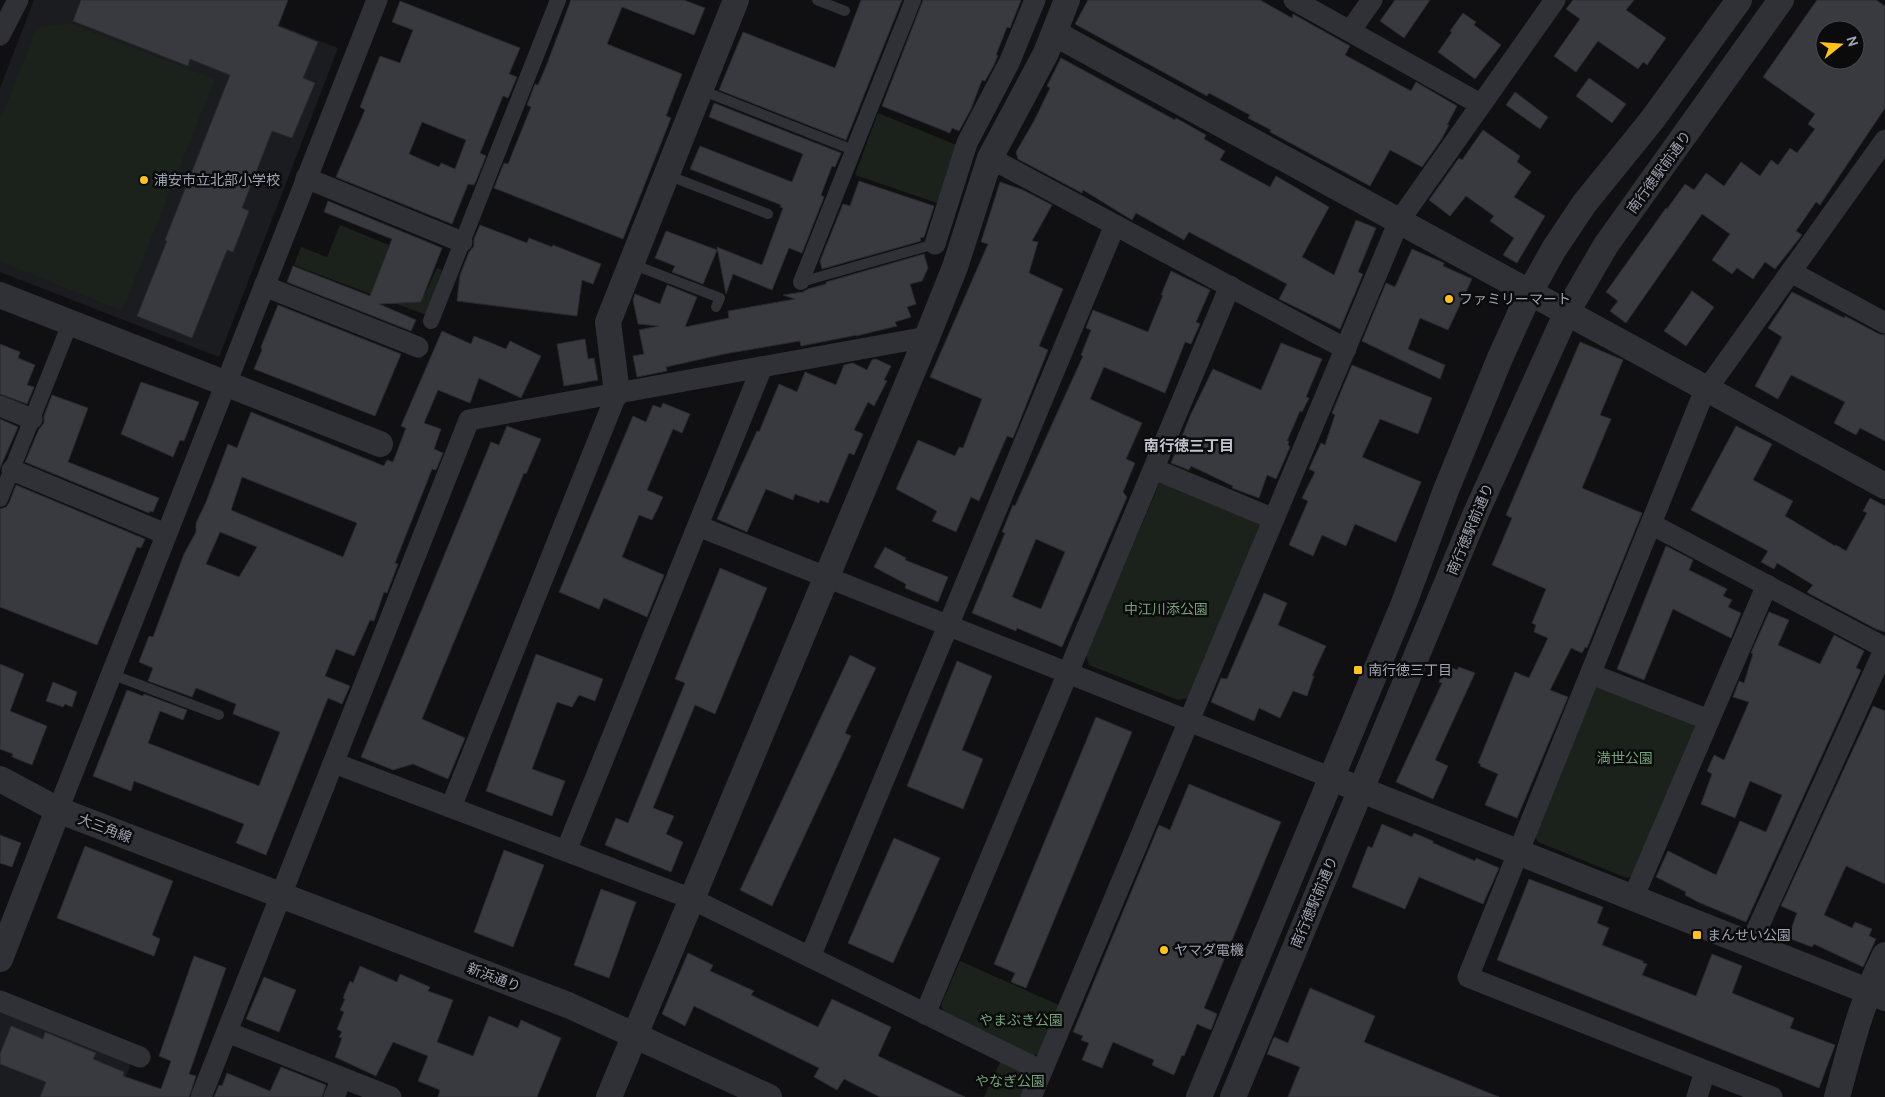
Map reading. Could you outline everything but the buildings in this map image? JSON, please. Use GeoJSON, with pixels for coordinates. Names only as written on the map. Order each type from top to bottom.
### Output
{"type":"FeatureCollection","features":[{"type":"Feature","properties":{"kind":"street"},"geometry":{"type":"LineString","coordinates":[[0,959],[377,0]]}},
{"type":"Feature","properties":{"kind":"street"},"geometry":{"type":"LineString","coordinates":[[431,321],[558,0]]}},
{"type":"Feature","properties":{"kind":"street"},"geometry":{"type":"LineString","coordinates":[[451,807],[617,393],[608,322],[736,0]]}},
{"type":"Feature","properties":{"kind":"street"},"geometry":{"type":"LineString","coordinates":[[801,282],[913,0]]}},
{"type":"Feature","properties":{"kind":"street"},"geometry":{"type":"LineString","coordinates":[[935,244],[967,143],[1009,63],[1035,0]]}},
{"type":"Feature","properties":{"kind":"street"},"geometry":{"type":"LineString","coordinates":[[609,1097],[927,337],[955,267],[990,158],[1033,81],[1067,0]]}},
{"type":"Feature","properties":{"kind":"street"},"geometry":{"type":"LineString","coordinates":[[1294,0],[1480,104]]}},
{"type":"Feature","properties":{"kind":"street"},"geometry":{"type":"LineString","coordinates":[[1350,31],[1372,0]]}},
{"type":"Feature","properties":{"kind":"street"},"geometry":{"type":"LineString","coordinates":[[1031,1097],[1399,221],[1555,0]]}},
{"type":"Feature","properties":{"kind":"street"},"geometry":{"type":"LineString","coordinates":[[1199,1097],[1404,604],[1446,490],[1489,384],[1530,292],[1554,249],[1584,204],[1652,120],[1739,0]]}},
{"type":"Feature","properties":{"kind":"street","name":"南行徳駅前通り"},"geometry":{"type":"LineString","coordinates":[[1232,1097],[1473,520],[1567,312],[1606,245],[1781,0]]}},
{"type":"Feature","properties":{"kind":"street"},"geometry":{"type":"LineString","coordinates":[[0,35],[13,1]]}},
{"type":"Feature","properties":{"kind":"street"},"geometry":{"type":"LineString","coordinates":[[1054,32],[1885,486]]}},
{"type":"Feature","properties":{"kind":"street"},"geometry":{"type":"LineString","coordinates":[[1772,1097],[1468,977],[1700,402],[1707,389],[1885,140]]}},
{"type":"Feature","properties":{"kind":"street"},"geometry":{"type":"LineString","coordinates":[[990,158],[1346,349]]}},
{"type":"Feature","properties":{"kind":"street"},"geometry":{"type":"LineString","coordinates":[[306,178],[462,242]]}},
{"type":"Feature","properties":{"kind":"street"},"geometry":{"type":"LineString","coordinates":[[810,957],[1115,225]]}},
{"type":"Feature","properties":{"kind":"street"},"geometry":{"type":"LineString","coordinates":[[1790,272],[1885,323]]}},
{"type":"Feature","properties":{"kind":"street"},"geometry":{"type":"LineString","coordinates":[[264,286],[418,347]]}},
{"type":"Feature","properties":{"kind":"street"},"geometry":{"type":"LineString","coordinates":[[926,1014],[1230,286]]}},
{"type":"Feature","properties":{"kind":"street"},"geometry":{"type":"LineString","coordinates":[[0,294],[380,444]]}},
{"type":"Feature","properties":{"kind":"street"},"geometry":{"type":"LineString","coordinates":[[0,499],[65,336]]}},
{"type":"Feature","properties":{"kind":"street"},"geometry":{"type":"LineString","coordinates":[[201,1097],[469,420],[927,337]]}},
{"type":"Feature","properties":{"kind":"street"},"geometry":{"type":"LineString","coordinates":[[566,851],[762,367]]}},
{"type":"Feature","properties":{"kind":"street"},"geometry":{"type":"LineString","coordinates":[[0,406],[32,419]]}},
{"type":"Feature","properties":{"kind":"street"},"geometry":{"type":"LineString","coordinates":[[1154,469],[1274,519]]}},
{"type":"Feature","properties":{"kind":"street"},"geometry":{"type":"LineString","coordinates":[[12,470],[166,534]]}},
{"type":"Feature","properties":{"kind":"street"},"geometry":{"type":"LineString","coordinates":[[1652,524],[1885,648],[1750,945]]}},
{"type":"Feature","properties":{"kind":"street"},"geometry":{"type":"LineString","coordinates":[[698,526],[1877,995]]}},
{"type":"Feature","properties":{"kind":"street"},"geometry":{"type":"LineString","coordinates":[[1633,898],[1767,585]]}},
{"type":"Feature","properties":{"kind":"street"},"geometry":{"type":"LineString","coordinates":[[1591,674],[1709,720]]}},
{"type":"Feature","properties":{"kind":"street"},"geometry":{"type":"LineString","coordinates":[[334,763],[692,899],[1042,1071]]}},
{"type":"Feature","properties":{"kind":"street","name":"大三角線"},"geometry":{"type":"LineString","coordinates":[[0,778],[58,810],[213,870]]}},
{"type":"Feature","properties":{"kind":"street","name":"新浜通り"},"geometry":{"type":"LineString","coordinates":[[213,870],[568,1005],[770,1097]]}},
{"type":"Feature","properties":{"kind":"street"},"geometry":{"type":"LineString","coordinates":[[1837,1097],[1877,995],[1873,978],[1885,955]]}},
{"type":"Feature","properties":{"kind":"street"},"geometry":{"type":"LineString","coordinates":[[0,1001],[140,1057]]}},
{"type":"Feature","properties":{"kind":"street"},"geometry":{"type":"LineString","coordinates":[[227,1032],[338,1087],[391,1097]]}},
{"type":"Feature","properties":{"kind":"street"},"geometry":{"type":"LineString","coordinates":[[1697,1097],[1705,1071]]}},
{"type":"Feature","properties":{"kind":"lane"},"geometry":{"type":"LineString","coordinates":[[817,0],[845,11]]}},
{"type":"Feature","properties":{"kind":"lane"},"geometry":{"type":"LineString","coordinates":[[700,89],[853,150]]}},
{"type":"Feature","properties":{"kind":"lane"},"geometry":{"type":"LineString","coordinates":[[666,174],[768,214]]}},
{"type":"Feature","properties":{"kind":"lane"},"geometry":{"type":"LineString","coordinates":[[801,282],[935,244]]}},
{"type":"Feature","properties":{"kind":"lane"},"geometry":{"type":"LineString","coordinates":[[631,264],[720,298],[716,308]]}},
{"type":"Feature","properties":{"kind":"lane"},"geometry":{"type":"LineString","coordinates":[[111,674],[219,715]]}},
{"type":"Feature","properties":{"kind":"shaded area","name":"浦安市立北部小学校"},"geometry":{"type":"Polygon","coordinates":[[[34,0],[214,0],[338,48],[219,357],[0,272],[0,88],[34,0]]]}},
{"type":"Feature","properties":{"kind":"shaded area"},"geometry":{"type":"Polygon","coordinates":[[[0,1012],[131,1064],[118,1097],[0,1097],[0,1012]]]}},
{"type":"Feature","properties":{"kind":"green space"},"geometry":{"type":"Polygon","coordinates":[[[68,23],[215,79],[122,311],[0,261],[0,120],[37,28],[68,23]]]}},
{"type":"Feature","properties":{"kind":"green space"},"geometry":{"type":"Polygon","coordinates":[[[878,113],[959,146],[940,204],[855,175],[878,113]]]}},
{"type":"Feature","properties":{"kind":"green space"},"geometry":{"type":"Polygon","coordinates":[[[340,225],[389,245],[378,276],[425,294],[437,268],[442,270],[426,315],[294,265],[301,247],[327,257],[340,225]]]}},
{"type":"Feature","properties":{"kind":"green space","name":"中江川添公園"},"geometry":{"type":"Polygon","coordinates":[[[1160,482],[1259,517],[1262,526],[1189,698],[1178,700],[1089,665],[1086,655],[1160,482]]]}},
{"type":"Feature","properties":{"kind":"green space","name":"満世公園"},"geometry":{"type":"Polygon","coordinates":[[[1593,686],[1697,720],[1699,729],[1635,875],[1627,878],[1538,842],[1534,834],[1593,686]]]}},
{"type":"Feature","properties":{"kind":"green space","name":"やまぶき公園"},"geometry":{"type":"Polygon","coordinates":[[[960,961],[1061,1006],[1040,1053],[1031,1057],[944,1013],[941,1005],[960,961]]]}},
{"type":"Feature","properties":{"kind":"green space","name":"やなぎ公園"},"geometry":{"type":"Polygon","coordinates":[[[1001,1060],[1028,1073],[1030,1082],[1024,1097],[984,1097],[1001,1060]]]}},
{"type":"Feature","properties":{"kind":"place","name":"浦安市立北部小学校"},"geometry":{"type":"Point","coordinates":[144,180]}},
{"type":"Feature","properties":{"kind":"place","name":"ファミリーマート"},"geometry":{"type":"Point","coordinates":[1449,299]}},
{"type":"Feature","properties":{"kind":"place","name":"南行徳三丁目"},"geometry":{"type":"Point","coordinates":[1358,670]}},
{"type":"Feature","properties":{"kind":"place","name":"まんせい公園"},"geometry":{"type":"Point","coordinates":[1697,935]}},
{"type":"Feature","properties":{"kind":"place","name":"ヤマダ電機"},"geometry":{"type":"Point","coordinates":[1164,950]}},
{"type":"Feature","properties":{"kind":"district","name":"南行徳三丁目"},"geometry":{"type":"Point","coordinates":[1189,446]}}]}
